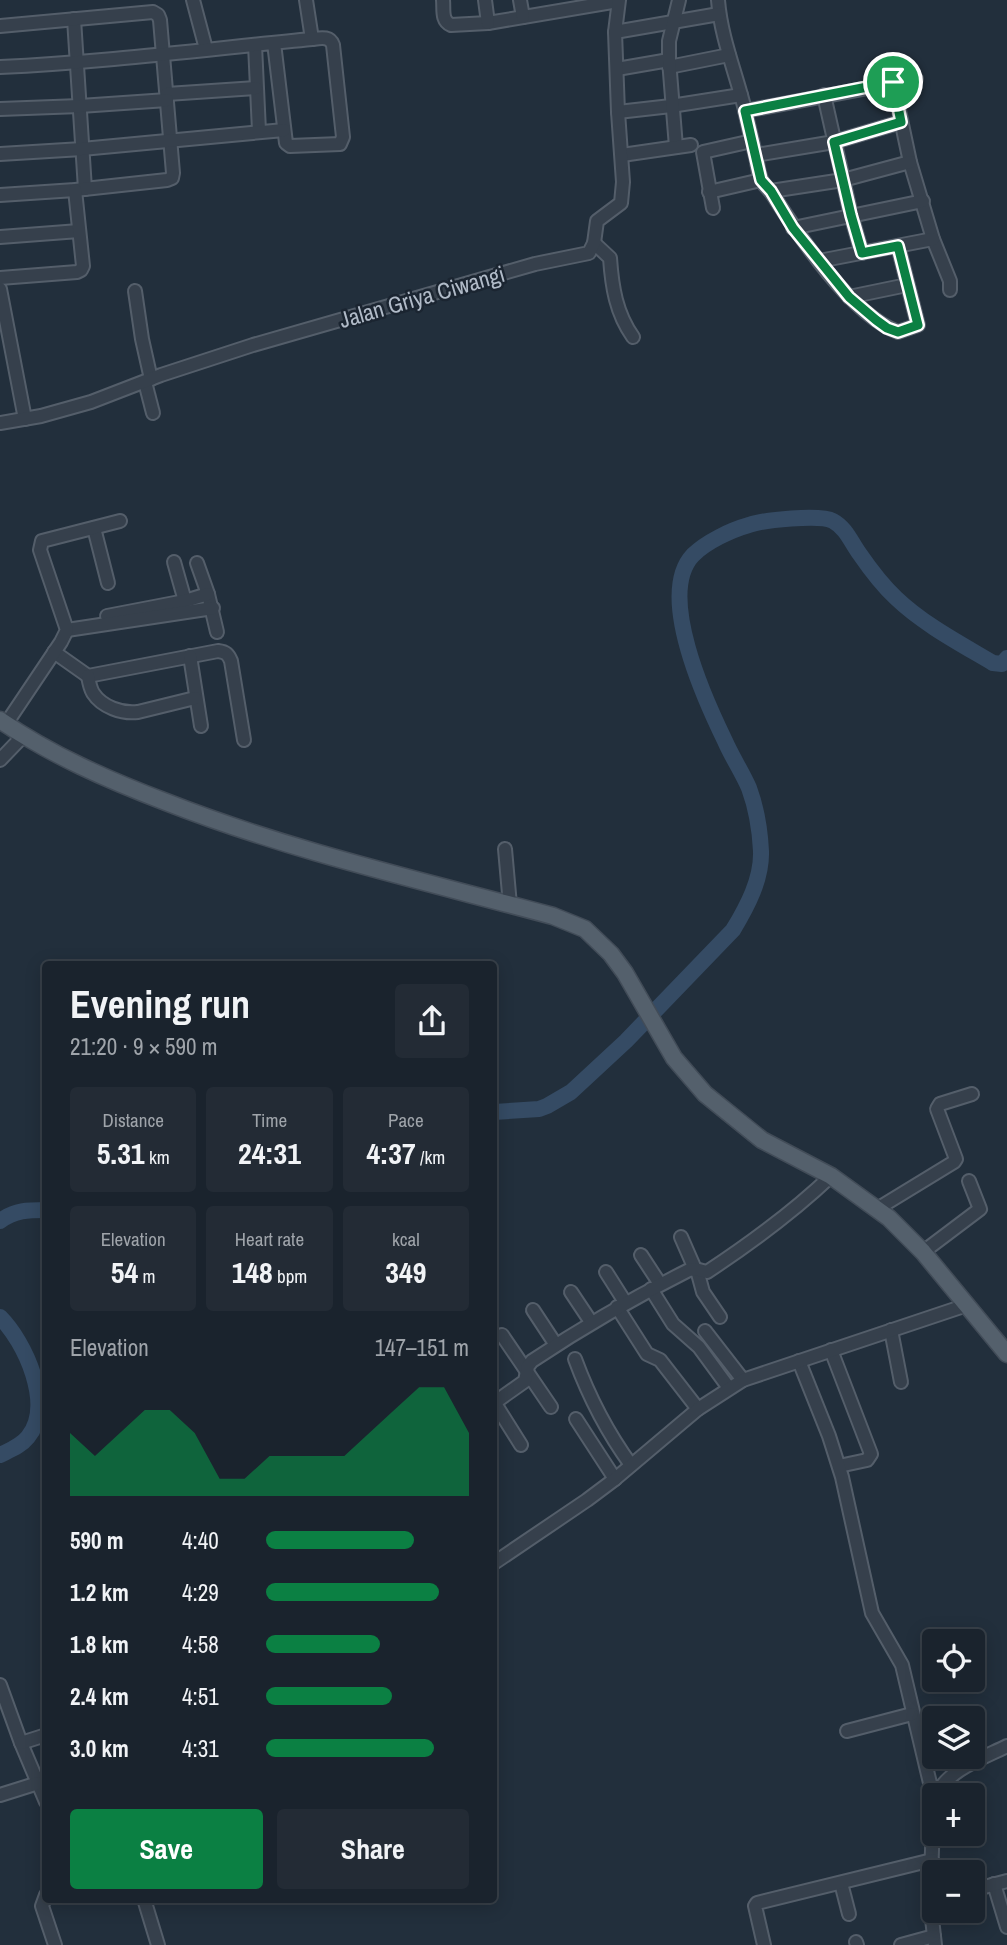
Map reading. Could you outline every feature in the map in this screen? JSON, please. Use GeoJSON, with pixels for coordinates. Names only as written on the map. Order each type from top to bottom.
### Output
{"type":"FeatureCollection","features":[{"type":"Feature","properties":{"kind":"main road"},"geometry":{"type":"LineString","coordinates":[[3,722],[58,755],[117,783],[243,831],[412,880],[553,916],[585,929],[598,940],[625,973],[674,1058],[705,1094],[762,1140],[831,1176],[877,1209],[923,1252],[1007,1354]]}},
{"type":"Feature","properties":{"kind":"street"},"geometry":{"type":"LineString","coordinates":[[193,0],[206,49]]}},
{"type":"Feature","properties":{"kind":"street"},"geometry":{"type":"LineString","coordinates":[[306,0],[312,39]]}},
{"type":"Feature","properties":{"kind":"street"},"geometry":{"type":"LineString","coordinates":[[443,0],[444,18],[449,24],[488,23],[523,17],[558,6],[619,1],[615,32],[623,182],[621,203],[597,222],[594,243],[610,258],[616,304],[633,337]]}},
{"type":"Feature","properties":{"kind":"street"},"geometry":{"type":"LineString","coordinates":[[485,0],[488,23]]}},
{"type":"Feature","properties":{"kind":"street"},"geometry":{"type":"LineString","coordinates":[[520,0],[523,17]]}},
{"type":"Feature","properties":{"kind":"street"},"geometry":{"type":"LineString","coordinates":[[676,147],[671,106],[669,41],[679,0]]}},
{"type":"Feature","properties":{"kind":"street"},"geometry":{"type":"LineString","coordinates":[[615,32],[674,22],[719,7],[761,180],[771,191],[793,228],[849,297],[887,328],[898,332],[918,325],[898,246]]}},
{"type":"Feature","properties":{"kind":"street"},"geometry":{"type":"LineString","coordinates":[[0,26],[153,12],[158,15],[164,55],[173,173],[170,179],[80,190],[0,195]]}},
{"type":"Feature","properties":{"kind":"street"},"geometry":{"type":"LineString","coordinates":[[0,278],[80,271],[83,266],[79,231],[82,149],[74,19]]}},
{"type":"Feature","properties":{"kind":"street"},"geometry":{"type":"LineString","coordinates":[[0,67],[77,63],[206,49],[327,38],[333,45],[343,139],[340,144],[290,146],[286,143],[274,43]]}},
{"type":"Feature","properties":{"kind":"street"},"geometry":{"type":"LineString","coordinates":[[255,45],[259,131]]}},
{"type":"Feature","properties":{"kind":"street"},"geometry":{"type":"LineString","coordinates":[[617,69],[729,55]]}},
{"type":"Feature","properties":{"kind":"street"},"geometry":{"type":"LineString","coordinates":[[745,111],[916,79]]}},
{"type":"Feature","properties":{"kind":"street"},"geometry":{"type":"LineString","coordinates":[[893,82],[910,162],[933,239],[950,281],[950,290]]}},
{"type":"Feature","properties":{"kind":"street"},"geometry":{"type":"LineString","coordinates":[[0,109],[80,106],[256,88]]}},
{"type":"Feature","properties":{"kind":"street"},"geometry":{"type":"LineString","coordinates":[[618,111],[741,95]]}},
{"type":"Feature","properties":{"kind":"street"},"geometry":{"type":"LineString","coordinates":[[824,95],[862,253]]}},
{"type":"Feature","properties":{"kind":"street"},"geometry":{"type":"LineString","coordinates":[[756,155],[834,142],[901,122]]}},
{"type":"Feature","properties":{"kind":"street"},"geometry":{"type":"LineString","coordinates":[[0,153],[82,149],[284,130]]}},
{"type":"Feature","properties":{"kind":"street"},"geometry":{"type":"LineString","coordinates":[[713,208],[703,152],[752,141]]}},
{"type":"Feature","properties":{"kind":"street"},"geometry":{"type":"LineString","coordinates":[[622,155],[691,145]]}},
{"type":"Feature","properties":{"kind":"street"},"geometry":{"type":"LineString","coordinates":[[771,191],[843,180],[910,162]]}},
{"type":"Feature","properties":{"kind":"street"},"geometry":{"type":"LineString","coordinates":[[709,192],[761,180]]}},
{"type":"Feature","properties":{"kind":"street"},"geometry":{"type":"LineString","coordinates":[[793,228],[923,201]]}},
{"type":"Feature","properties":{"kind":"street"},"geometry":{"type":"LineString","coordinates":[[0,237],[79,231]]}},
{"type":"Feature","properties":{"kind":"street"},"geometry":{"type":"LineString","coordinates":[[819,261],[933,239]]}},
{"type":"Feature","properties":{"kind":"street","name":"Jalan Griya Ciwangi"},"geometry":{"type":"LineString","coordinates":[[0,423],[92,402],[253,345],[400,302],[535,264],[587,254],[594,243]]}},
{"type":"Feature","properties":{"kind":"street"},"geometry":{"type":"LineString","coordinates":[[849,297],[907,285]]}},
{"type":"Feature","properties":{"kind":"street"},"geometry":{"type":"LineString","coordinates":[[0,289],[25,419]]}},
{"type":"Feature","properties":{"kind":"street"},"geometry":{"type":"LineString","coordinates":[[135,291],[153,413]]}},
{"type":"Feature","properties":{"kind":"street"},"geometry":{"type":"LineString","coordinates":[[869,293],[876,320]]}},
{"type":"Feature","properties":{"kind":"street"},"geometry":{"type":"LineString","coordinates":[[3,722],[54,652],[66,627],[40,546],[42,541],[120,521]]}},
{"type":"Feature","properties":{"kind":"street"},"geometry":{"type":"LineString","coordinates":[[94,528],[108,583]]}},
{"type":"Feature","properties":{"kind":"street"},"geometry":{"type":"LineString","coordinates":[[174,562],[185,601]]}},
{"type":"Feature","properties":{"kind":"street"},"geometry":{"type":"LineString","coordinates":[[197,563],[213,608],[217,632]]}},
{"type":"Feature","properties":{"kind":"street"},"geometry":{"type":"LineString","coordinates":[[66,627],[208,594]]}},
{"type":"Feature","properties":{"kind":"street"},"geometry":{"type":"LineString","coordinates":[[66,627],[213,608]]}},
{"type":"Feature","properties":{"kind":"street"},"geometry":{"type":"LineString","coordinates":[[54,652],[88,676],[93,693],[98,699],[120,712],[138,712],[195,698]]}},
{"type":"Feature","properties":{"kind":"street"},"geometry":{"type":"LineString","coordinates":[[88,676],[224,652],[228,655],[244,740]]}},
{"type":"Feature","properties":{"kind":"street"},"geometry":{"type":"LineString","coordinates":[[190,656],[201,726]]}},
{"type":"Feature","properties":{"kind":"street"},"geometry":{"type":"LineString","coordinates":[[0,760],[24,735]]}},
{"type":"Feature","properties":{"kind":"street"},"geometry":{"type":"LineString","coordinates":[[505,849],[510,905]]}},
{"type":"Feature","properties":{"kind":"street"},"geometry":{"type":"LineString","coordinates":[[877,1209],[954,1162],[956,1159],[937,1109],[940,1104],[972,1094]]}},
{"type":"Feature","properties":{"kind":"street"},"geometry":{"type":"LineString","coordinates":[[497,1401],[526,1379],[527,1369],[532,1361],[591,1322],[655,1287],[689,1270],[707,1272],[750,1244],[799,1206],[831,1176]]}},
{"type":"Feature","properties":{"kind":"street"},"geometry":{"type":"LineString","coordinates":[[923,1252],[980,1209],[969,1181]]}},
{"type":"Feature","properties":{"kind":"street"},"geometry":{"type":"LineString","coordinates":[[681,1237],[703,1292],[720,1317]]}},
{"type":"Feature","properties":{"kind":"street"},"geometry":{"type":"LineString","coordinates":[[641,1255],[673,1324],[699,1347],[729,1388]]}},
{"type":"Feature","properties":{"kind":"street"},"geometry":{"type":"LineString","coordinates":[[606,1272],[647,1354],[660,1360],[698,1409]]}},
{"type":"Feature","properties":{"kind":"street"},"geometry":{"type":"LineString","coordinates":[[571,1292],[591,1322]]}},
{"type":"Feature","properties":{"kind":"street"},"geometry":{"type":"LineString","coordinates":[[497,1561],[615,1479],[698,1409],[743,1380],[967,1305]]}},
{"type":"Feature","properties":{"kind":"street"},"geometry":{"type":"LineString","coordinates":[[533,1310],[556,1345]]}},
{"type":"Feature","properties":{"kind":"street"},"geometry":{"type":"LineString","coordinates":[[705,1331],[743,1380]]}},
{"type":"Feature","properties":{"kind":"street"},"geometry":{"type":"LineString","coordinates":[[891,1331],[901,1382]]}},
{"type":"Feature","properties":{"kind":"street"},"geometry":{"type":"LineString","coordinates":[[502,1335],[551,1407]]}},
{"type":"Feature","properties":{"kind":"street"},"geometry":{"type":"LineString","coordinates":[[831,1350],[871,1454],[867,1460],[839,1466]]}},
{"type":"Feature","properties":{"kind":"street"},"geometry":{"type":"LineString","coordinates":[[575,1359],[590,1397],[612,1438],[631,1465]]}},
{"type":"Feature","properties":{"kind":"street"},"geometry":{"type":"LineString","coordinates":[[799,1361],[839,1466],[872,1613],[899,1657],[931,1783]]}},
{"type":"Feature","properties":{"kind":"street"},"geometry":{"type":"LineString","coordinates":[[497,1408],[521,1445]]}},
{"type":"Feature","properties":{"kind":"street"},"geometry":{"type":"LineString","coordinates":[[576,1419],[615,1479]]}},
{"type":"Feature","properties":{"kind":"street"},"geometry":{"type":"LineString","coordinates":[[0,1685],[42,1792]]}},
{"type":"Feature","properties":{"kind":"street"},"geometry":{"type":"LineString","coordinates":[[847,1731],[912,1714]]}},
{"type":"Feature","properties":{"kind":"street"},"geometry":{"type":"LineString","coordinates":[[21,1743],[42,1736]]}},
{"type":"Feature","properties":{"kind":"street"},"geometry":{"type":"LineString","coordinates":[[944,1783],[956,1773],[1007,1746]]}},
{"type":"Feature","properties":{"kind":"street"},"geometry":{"type":"LineString","coordinates":[[0,1795],[38,1783]]}},
{"type":"Feature","properties":{"kind":"street"},"geometry":{"type":"LineString","coordinates":[[932,1860],[933,1846]]}},
{"type":"Feature","properties":{"kind":"street"},"geometry":{"type":"LineString","coordinates":[[764,1945],[755,1906],[757,1903],[922,1862]]}},
{"type":"Feature","properties":{"kind":"street"},"geometry":{"type":"LineString","coordinates":[[841,1882],[849,1914]]}},
{"type":"Feature","properties":{"kind":"street"},"geometry":{"type":"LineString","coordinates":[[1000,1882],[1007,1927]]}},
{"type":"Feature","properties":{"kind":"street"},"geometry":{"type":"LineString","coordinates":[[43,1903],[55,1945]]}},
{"type":"Feature","properties":{"kind":"street"},"geometry":{"type":"LineString","coordinates":[[145,1903],[158,1945]]}},
{"type":"Feature","properties":{"kind":"street"},"geometry":{"type":"LineString","coordinates":[[901,1945],[935,1940]]}},
{"type":"Feature","properties":{"kind":"waterway"},"geometry":{"type":"LineString","coordinates":[[497,1112],[539,1109],[571,1092],[626,1041],[733,930],[753,892],[761,861],[754,803],[706,700],[696,674],[682,620],[680,595],[683,573],[698,550],[727,533],[756,523],[804,518],[833,521],[845,531],[881,582],[918,616],[993,663],[1002,664],[1007,658]]}},
{"type":"Feature","properties":{"kind":"waterway"},"geometry":{"type":"LineString","coordinates":[[0,1221],[22,1211],[42,1210]]}},
{"type":"Feature","properties":{"kind":"waterway"},"geometry":{"type":"LineString","coordinates":[[0,1317],[19,1342],[27,1358],[37,1392],[38,1408],[35,1424],[28,1437],[0,1455]]}},
{"type":"Feature","properties":{"kind":"route"},"geometry":{"type":"LineString","coordinates":[[893,82],[901,122],[834,142],[862,253],[898,246],[918,325],[898,332],[887,328],[849,297],[793,228],[771,191],[761,180],[745,111],[893,82]]}}]}
